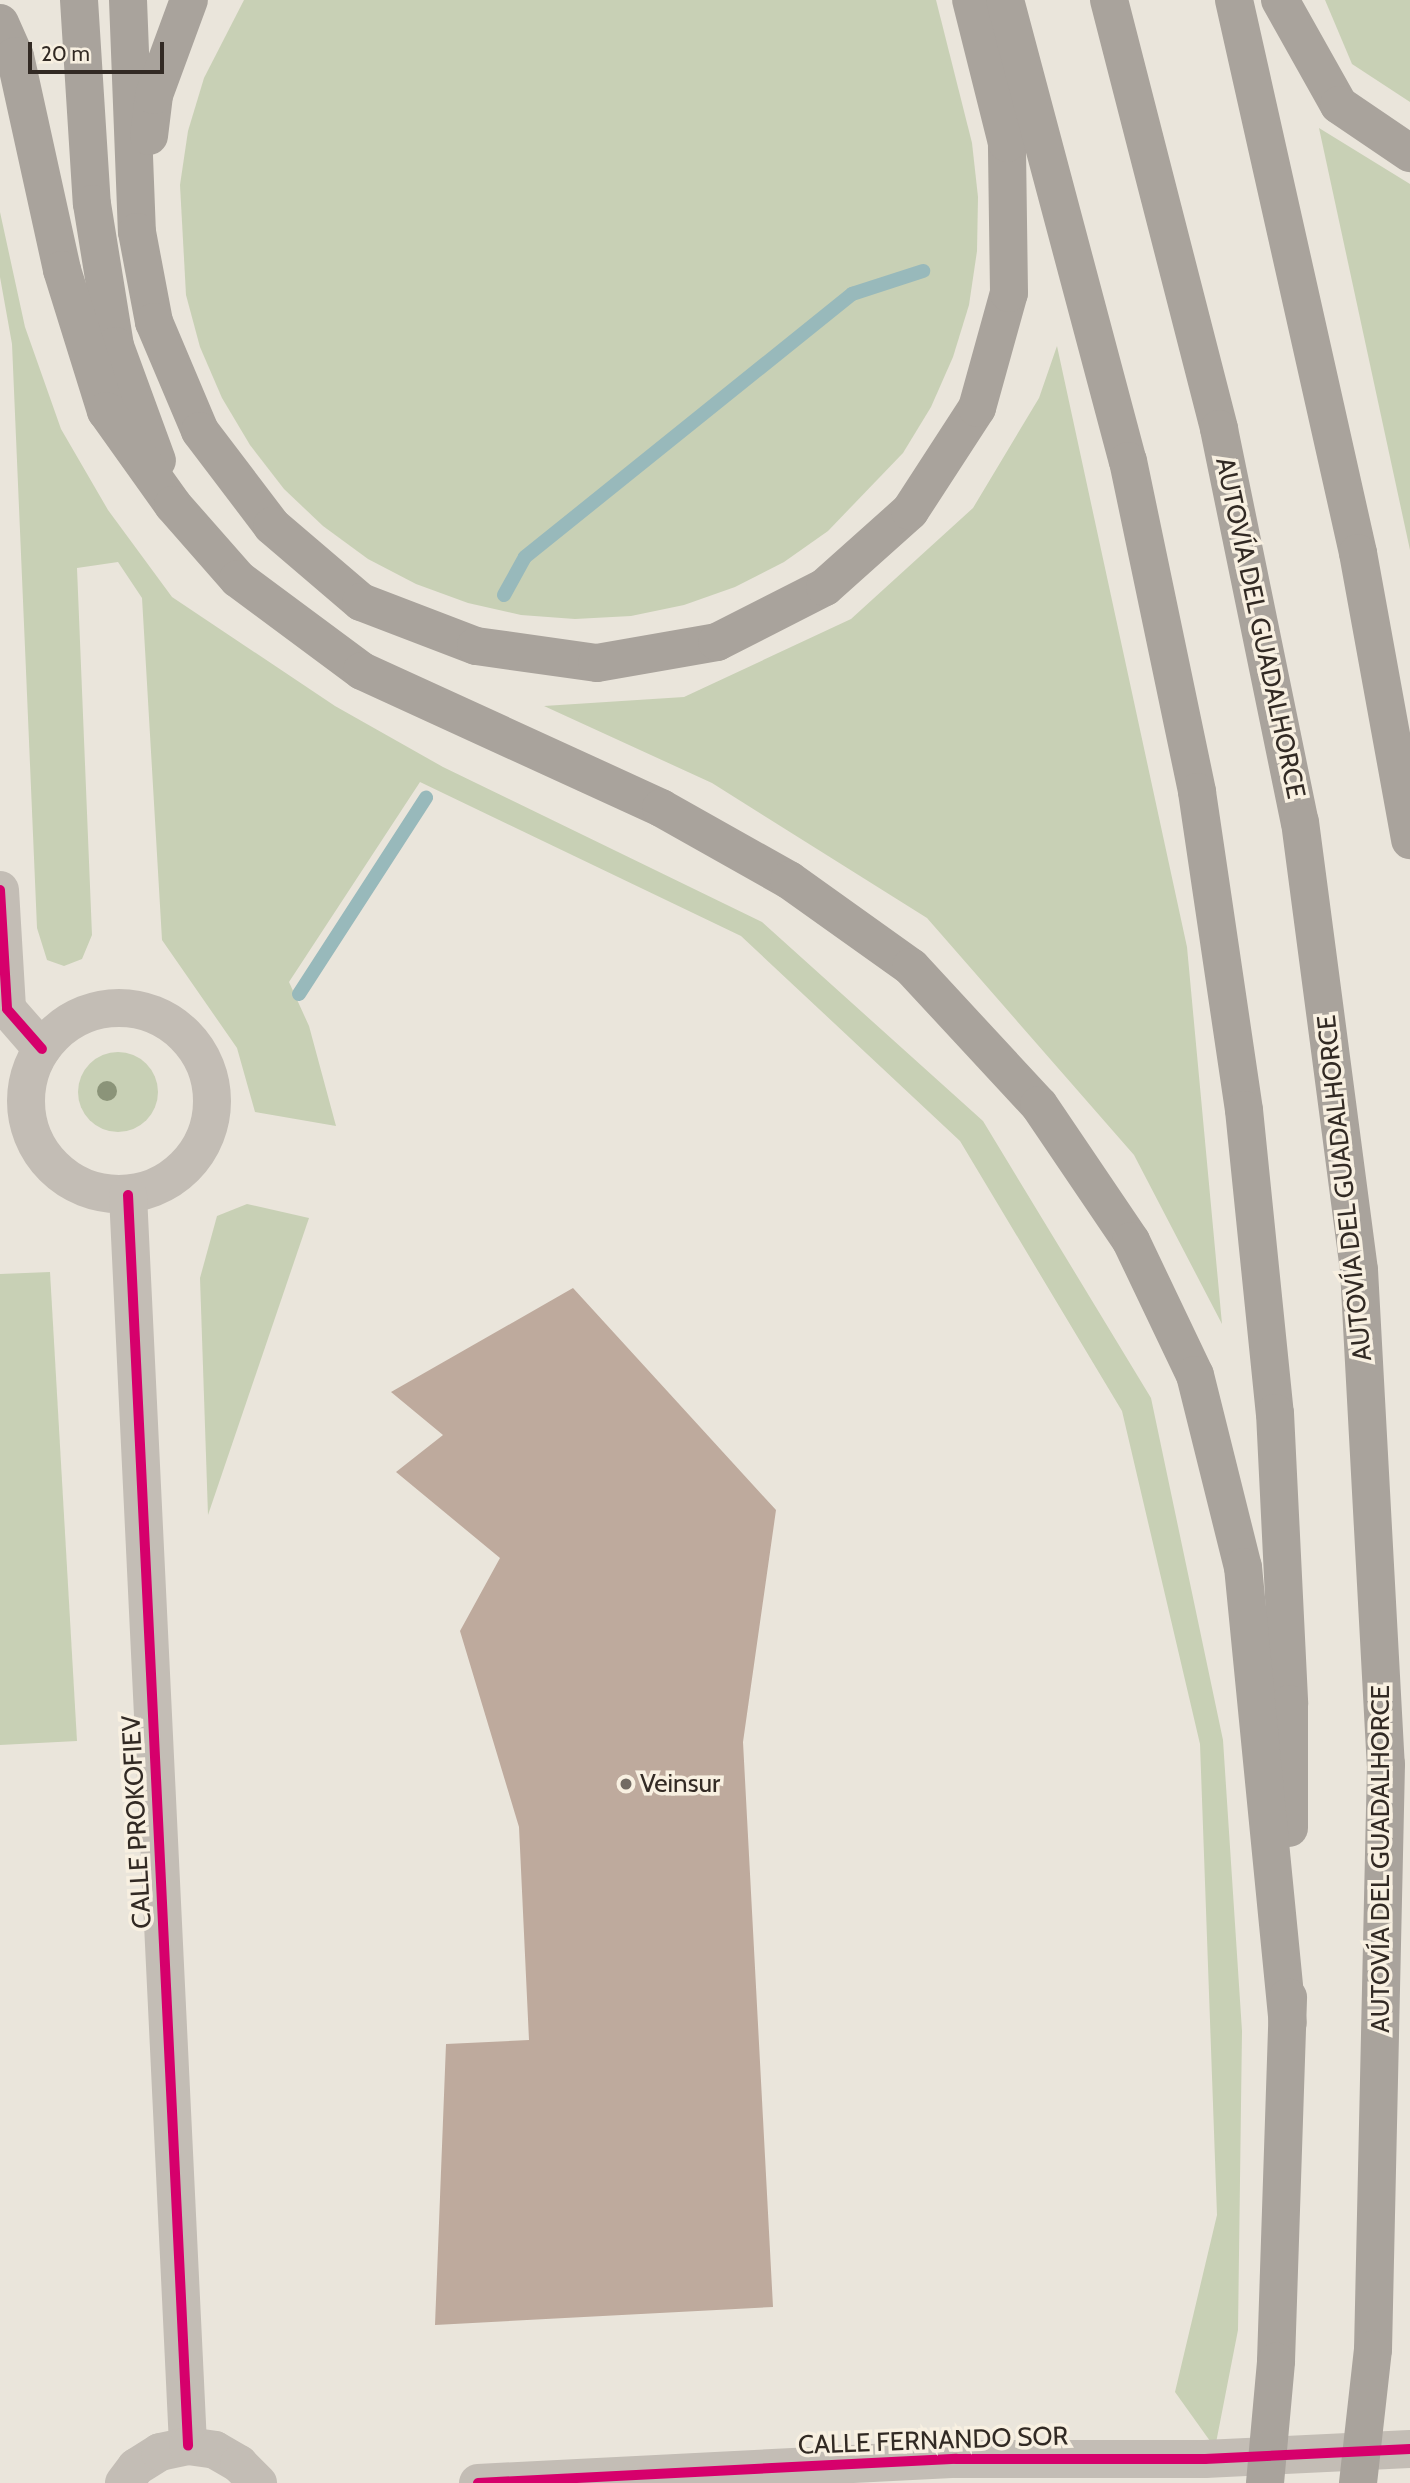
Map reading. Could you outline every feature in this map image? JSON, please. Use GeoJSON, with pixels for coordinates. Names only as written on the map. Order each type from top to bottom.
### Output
{"type":"FeatureCollection","features":[{"type":"Feature","properties":{"kind":"highway"},"geometry":{"type":"LineString","coordinates":[[79,0],[92,204],[115,346],[173,505]]}},
{"type":"Feature","properties":{"kind":"highway"},"geometry":{"type":"LineString","coordinates":[[128,0],[137,232],[154,321],[200,431],[272,526],[361,601],[476,646],[597,663],[717,642],[825,587],[910,512],[977,408],[1009,279],[1007,143],[971,0]]}},
{"type":"Feature","properties":{"kind":"highway"},"geometry":{"type":"LineString","coordinates":[[137,232],[154,95],[189,0]]}},
{"type":"Feature","properties":{"kind":"highway"},"geometry":{"type":"LineString","coordinates":[[1005,0],[1128,461],[1197,792],[1244,1110],[1275,1413],[1290,1704],[1288,2023],[1276,2361],[1265,2483]]}},
{"type":"Feature","properties":{"kind":"highway","name":"AUTOVÍA DEL GUADALHORCE"},"geometry":{"type":"LineString","coordinates":[[1109,0],[1219,429],[1300,822],[1359,1270],[1387,1764],[1373,2350],[1358,2483]]}},
{"type":"Feature","properties":{"kind":"highway"},"geometry":{"type":"LineString","coordinates":[[1234,0],[1358,553],[1410,840]]}},
{"type":"Feature","properties":{"kind":"highway"},"geometry":{"type":"LineString","coordinates":[[1280,0],[1339,105],[1410,153]]}},
{"type":"Feature","properties":{"kind":"highway"},"geometry":{"type":"LineString","coordinates":[[0,23],[15,56],[62,270],[106,411],[173,505],[238,579],[362,671],[661,808],[789,880],[911,967],[1039,1105],[1131,1241],[1195,1376],[1243,1567],[1288,2023]]}},
{"type":"Feature","properties":{"kind":"street"},"geometry":{"type":"LineString","coordinates":[[0,890],[7,1009],[42,1049]]}},
{"type":"Feature","properties":{"kind":"street"},"geometry":{"type":"LineString","coordinates":[[121,1007],[152,1012],[170,1023],[200,1052],[211,1081],[212,1102],[204,1142],[186,1169],[159,1187],[128,1195],[99,1193],[73,1182],[50,1165],[13,1113],[42,1049],[63,1026],[90,1011],[121,1007]]}},
{"type":"Feature","properties":{"kind":"street","name":"CALLE PROKOFIEV"},"geometry":{"type":"LineString","coordinates":[[128,1195],[188,2446]]}},
{"type":"Feature","properties":{"kind":"street"},"geometry":{"type":"LineString","coordinates":[[124,2483],[136,2467],[160,2452],[188,2446],[215,2450],[239,2463],[258,2483]]}},
{"type":"Feature","properties":{"kind":"street","name":"CALLE FERNANDO SOR"},"geometry":{"type":"LineString","coordinates":[[478,2483],[956,2459],[1205,2459],[1400,2449]]}},
{"type":"Feature","properties":{"kind":"green space"},"geometry":{"type":"Polygon","coordinates":[[[244,0],[936,0],[972,143],[978,197],[977,251],[969,305],[953,357],[931,407],[903,453],[828,531],[784,562],[735,587],[684,605],[631,616],[575,619],[521,615],[468,603],[416,584],[368,559],[323,526],[284,489],[250,445],[222,398],[200,347],[186,295],[180,185],[188,131],[204,78],[244,0]]]}},
{"type":"Feature","properties":{"kind":"green space"},"geometry":{"type":"Polygon","coordinates":[[[1325,0],[1410,0],[1410,102],[1352,64],[1325,0]]]}},
{"type":"Feature","properties":{"kind":"green space"},"geometry":{"type":"Polygon","coordinates":[[[1319,128],[1410,184],[1410,550],[1319,128]]]}},
{"type":"Feature","properties":{"kind":"green space"},"geometry":{"type":"Polygon","coordinates":[[[0,212],[25,327],[61,429],[108,510],[172,597],[335,706],[443,767],[762,922],[983,1121],[1151,1398],[1223,1740],[1242,2031],[1238,2330],[1215,2448],[1175,2392],[1217,2215],[1200,1744],[1122,1411],[960,1141],[741,936],[420,782],[289,982],[309,1026],[336,1126],[255,1112],[237,1048],[162,940],[142,598],[118,562],[77,568],[92,935],[82,959],[64,966],[47,960],[37,928],[12,344],[0,277],[0,212]]]}},
{"type":"Feature","properties":{"kind":"green space"},"geometry":{"type":"Polygon","coordinates":[[[1057,346],[1187,947],[1222,1324],[1134,1155],[927,918],[712,783],[544,706],[684,697],[851,619],[973,508],[1039,398],[1057,346]]]}},
{"type":"Feature","properties":{"kind":"green space"},"geometry":{"type":"Polygon","coordinates":[[[118,1052],[133,1055],[146,1064],[155,1077],[158,1092],[155,1107],[146,1120],[133,1129],[118,1132],[103,1129],[90,1120],[81,1107],[78,1092],[81,1077],[90,1064],[103,1055],[118,1052]]]}},
{"type":"Feature","properties":{"kind":"green space"},"geometry":{"type":"Polygon","coordinates":[[[247,1204],[309,1218],[208,1515],[200,1278],[217,1216],[247,1204]]]}},
{"type":"Feature","properties":{"kind":"green space"},"geometry":{"type":"Polygon","coordinates":[[[50,1272],[77,1741],[0,1745],[0,1274],[50,1272]]]}},
{"type":"Feature","properties":{"kind":"building","name":"Veinsur"},"geometry":{"type":"Polygon","coordinates":[[[573,1288],[776,1510],[743,1742],[773,2307],[435,2325],[446,2044],[529,2040],[519,1827],[460,1631],[500,1558],[396,1472],[443,1435],[391,1392],[573,1288]]]}},
{"type":"Feature","properties":{"kind":"waterway"},"geometry":{"type":"LineString","coordinates":[[504,595],[525,557],[852,294],[923,271]]}},
{"type":"Feature","properties":{"kind":"waterway"},"geometry":{"type":"LineString","coordinates":[[299,994],[426,798]]}},
{"type":"Feature","properties":{"kind":"cycle path"},"geometry":{"type":"LineString","coordinates":[[0,890],[7,1009],[42,1049]]}},
{"type":"Feature","properties":{"kind":"cycle path"},"geometry":{"type":"LineString","coordinates":[[128,1195],[188,2446]]}},
{"type":"Feature","properties":{"kind":"cycle path"},"geometry":{"type":"LineString","coordinates":[[478,2483],[956,2459],[1205,2459],[1410,2449]]}},
{"type":"Feature","properties":{"kind":"place","name":"Veinsur"},"geometry":{"type":"Point","coordinates":[626,1784]}}]}
